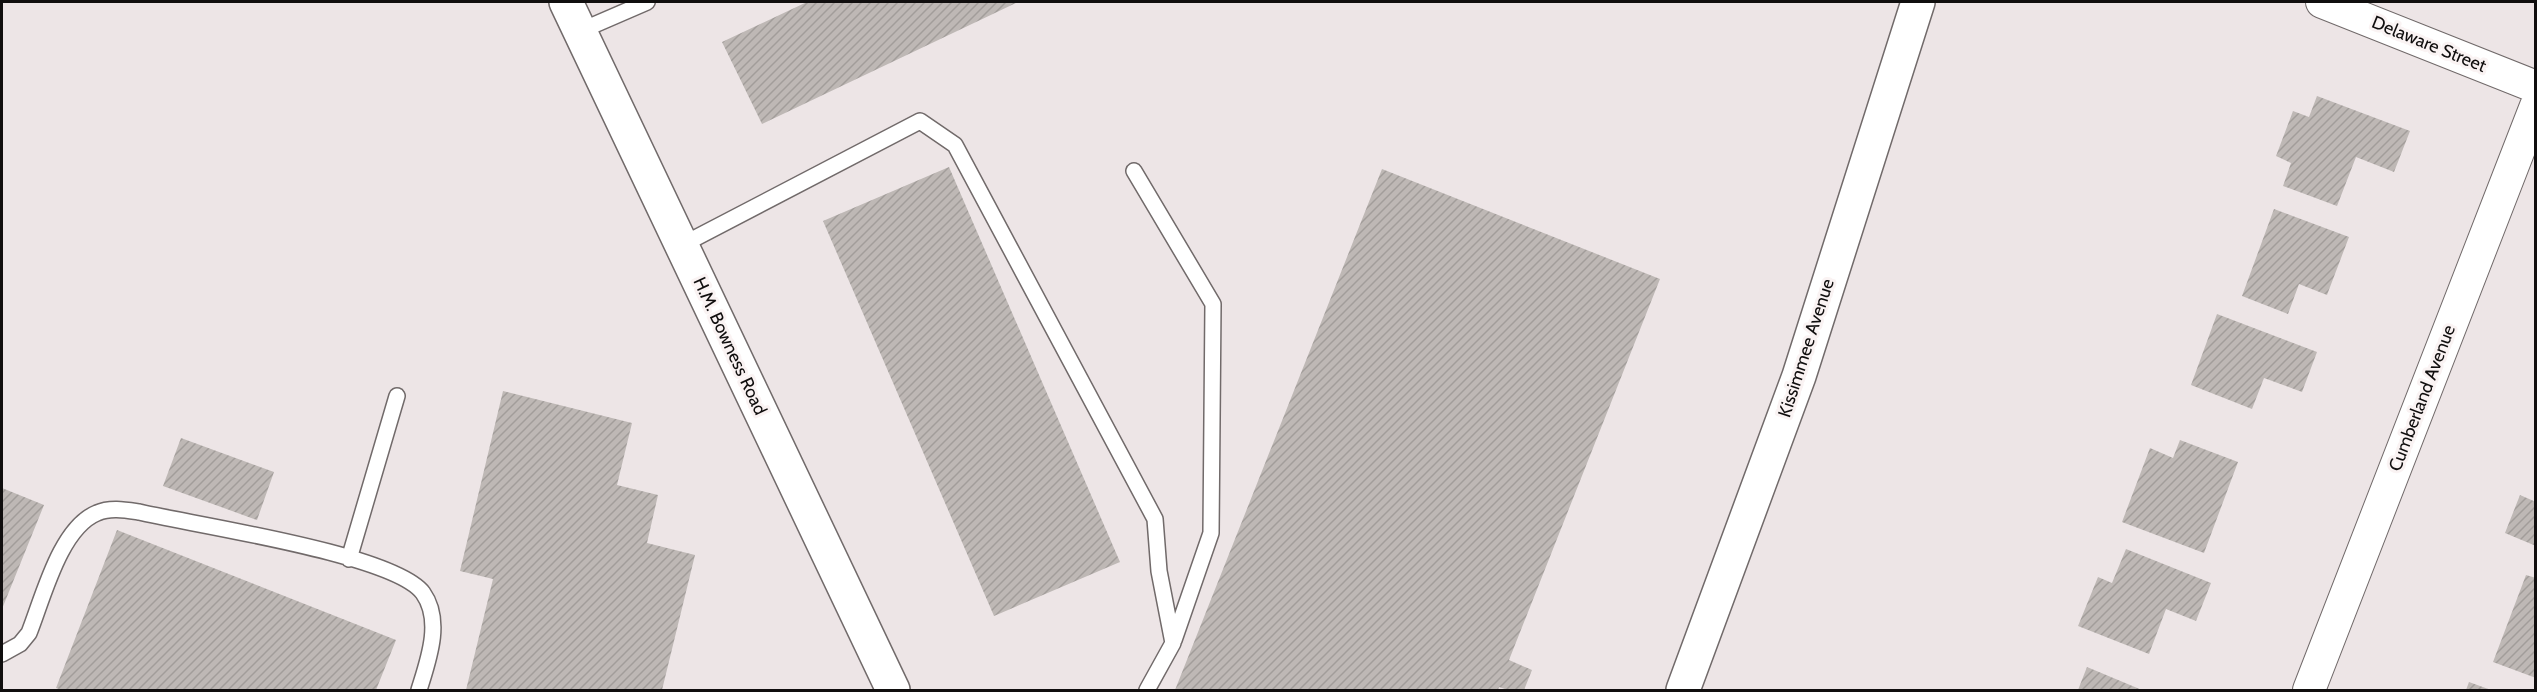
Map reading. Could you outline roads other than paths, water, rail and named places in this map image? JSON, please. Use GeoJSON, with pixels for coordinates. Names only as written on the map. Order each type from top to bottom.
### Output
{"type":"FeatureCollection","features":[{"type":"Feature","properties":{"kind":"main road","name":"H.M. Bowness Road"},"geometry":{"type":"LineString","coordinates":[[566,2],[893,690]]}},
{"type":"Feature","properties":{"kind":"main road","name":"Kissimmee Avenue"},"geometry":{"type":"LineString","coordinates":[[1683,690],[1799,376],[1918,2]]}},
{"type":"Feature","properties":{"kind":"street","name":"Delaware Street"},"geometry":{"type":"LineString","coordinates":[[2322,2],[2535,87]]}},
{"type":"Feature","properties":{"kind":"street","name":"Cumberland Avenue"},"geometry":{"type":"LineString","coordinates":[[2309,690],[2535,106]]}},
{"type":"Feature","properties":{"kind":"lane"},"geometry":{"type":"LineString","coordinates":[[580,31],[647,2]]}},
{"type":"Feature","properties":{"kind":"lane"},"geometry":{"type":"LineString","coordinates":[[682,245],[920,121],[955,145],[1155,519],[1159,571],[1173,643]]}},
{"type":"Feature","properties":{"kind":"lane"},"geometry":{"type":"LineString","coordinates":[[1134,171],[1213,304],[1211,533],[1173,643],[1147,690]]}},
{"type":"Feature","properties":{"kind":"lane"},"geometry":{"type":"LineString","coordinates":[[349,559],[397,396]]}},
{"type":"Feature","properties":{"kind":"lane"},"geometry":{"type":"LineString","coordinates":[[2,654],[20,644],[29,633],[67,541],[79,524],[98,512],[116,510],[139,512],[293,542],[406,578],[423,593],[431,610],[433,633],[418,690]]}}]}
